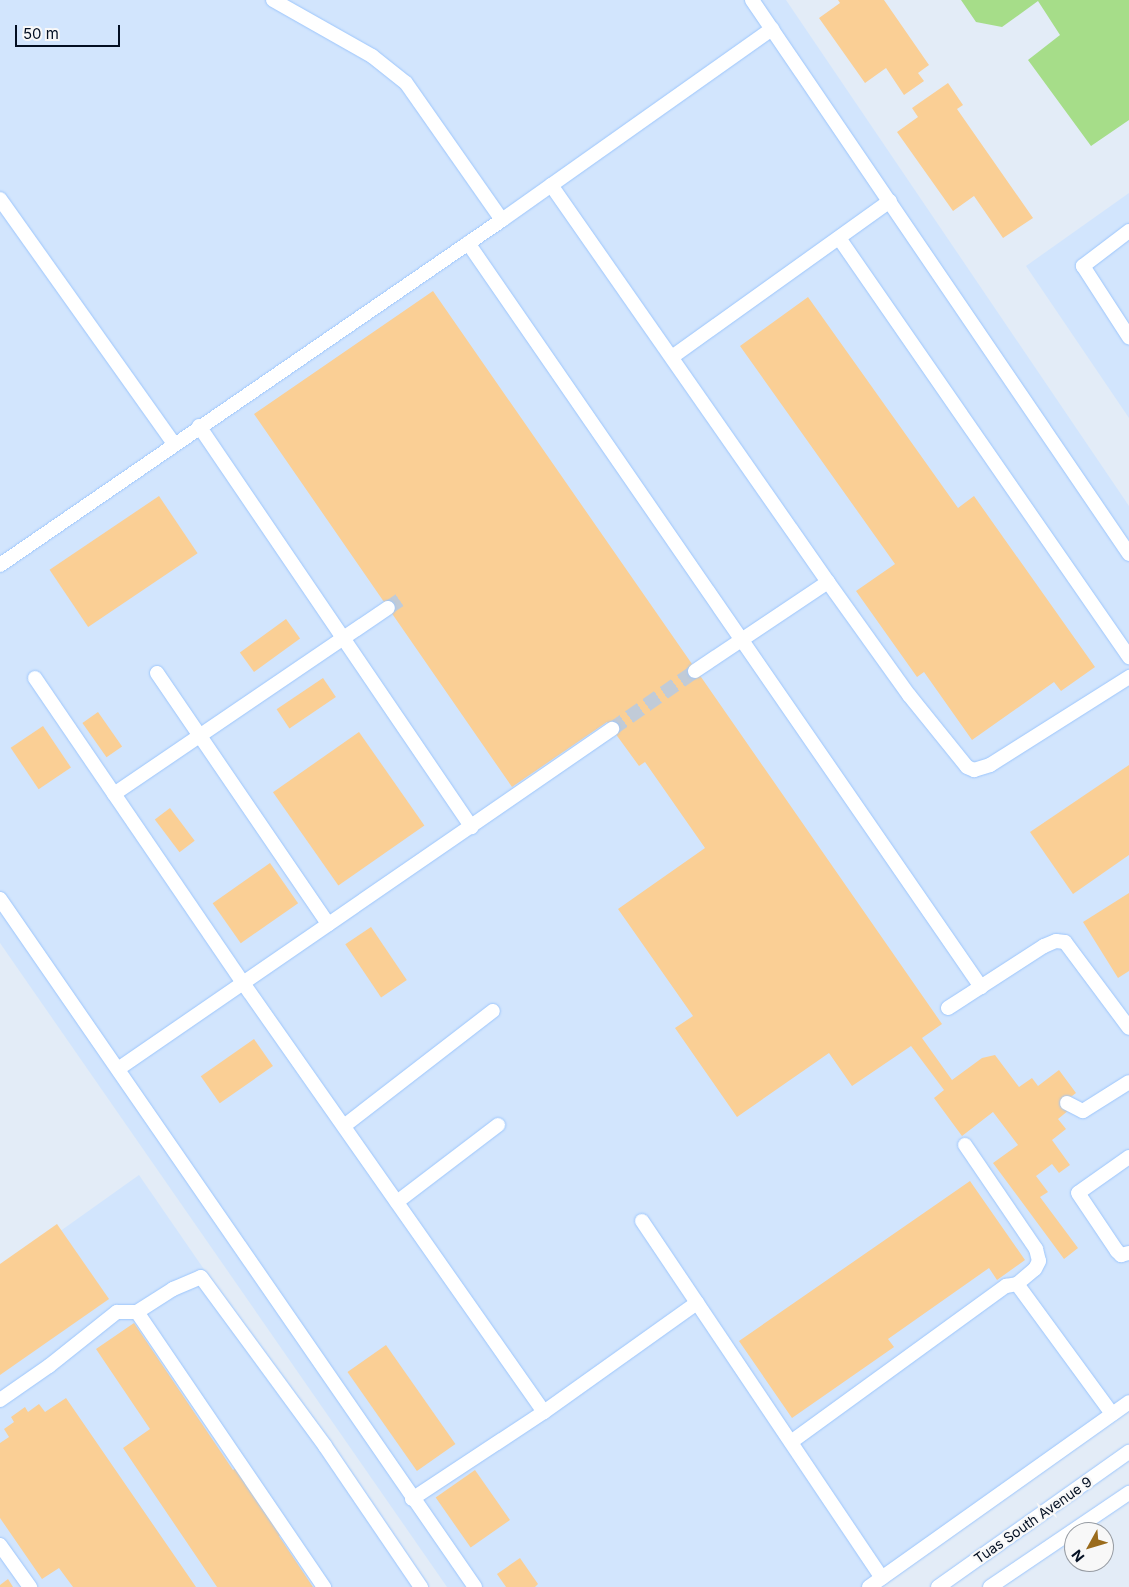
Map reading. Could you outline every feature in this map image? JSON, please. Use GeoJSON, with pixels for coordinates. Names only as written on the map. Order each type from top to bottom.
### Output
{"type":"FeatureCollection","features":[{"type":"Feature","properties":{"kind":"street"},"geometry":{"type":"LineString","coordinates":[[273,0],[372,56],[406,83],[502,220]]}},
{"type":"Feature","properties":{"kind":"street"},"geometry":{"type":"LineString","coordinates":[[752,0],[1129,554]]}},
{"type":"Feature","properties":{"kind":"street"},"geometry":{"type":"LineString","coordinates":[[0,565],[199,426],[502,220],[772,30]]}},
{"type":"Feature","properties":{"kind":"street"},"geometry":{"type":"LineString","coordinates":[[551,185],[908,695],[968,767],[974,770],[990,765],[1129,677]]}},
{"type":"Feature","properties":{"kind":"street"},"geometry":{"type":"LineString","coordinates":[[0,200],[174,444]]}},
{"type":"Feature","properties":{"kind":"street"},"geometry":{"type":"LineString","coordinates":[[672,357],[890,201]]}},
{"type":"Feature","properties":{"kind":"street"},"geometry":{"type":"LineString","coordinates":[[1129,232],[1085,262],[1083,266],[1129,337]]}},
{"type":"Feature","properties":{"kind":"street"},"geometry":{"type":"LineString","coordinates":[[839,238],[1129,656]]}},
{"type":"Feature","properties":{"kind":"street"},"geometry":{"type":"LineString","coordinates":[[468,243],[981,987]]}},
{"type":"Feature","properties":{"kind":"street"},"geometry":{"type":"LineString","coordinates":[[199,426],[342,639],[472,827]]}},
{"type":"Feature","properties":{"kind":"street"},"geometry":{"type":"LineString","coordinates":[[695,671],[740,639],[828,582]]}},
{"type":"Feature","properties":{"kind":"street"},"geometry":{"type":"LineString","coordinates":[[114,794],[388,608]]}},
{"type":"Feature","properties":{"kind":"street"},"geometry":{"type":"LineString","coordinates":[[157,672],[328,924]]}},
{"type":"Feature","properties":{"kind":"street"},"geometry":{"type":"LineString","coordinates":[[36,678],[243,982],[544,1412]]}},
{"type":"Feature","properties":{"kind":"street"},"geometry":{"type":"LineString","coordinates":[[118,1070],[243,982],[472,827],[612,728]]}},
{"type":"Feature","properties":{"kind":"street"},"geometry":{"type":"LineString","coordinates":[[0,899],[412,1500],[475,1587]]}},
{"type":"Feature","properties":{"kind":"street"},"geometry":{"type":"LineString","coordinates":[[948,1008],[1044,946],[1056,941],[1065,942],[1129,1028]]}},
{"type":"Feature","properties":{"kind":"street"},"geometry":{"type":"LineString","coordinates":[[344,1126],[493,1011]]}},
{"type":"Feature","properties":{"kind":"street"},"geometry":{"type":"LineString","coordinates":[[1067,1103],[1082,1111],[1129,1082]]}},
{"type":"Feature","properties":{"kind":"street"},"geometry":{"type":"LineString","coordinates":[[397,1202],[498,1125]]}},
{"type":"Feature","properties":{"kind":"street"},"geometry":{"type":"LineString","coordinates":[[791,1442],[1006,1286],[1017,1284],[1035,1269],[1039,1261],[1036,1249],[965,1145]]}},
{"type":"Feature","properties":{"kind":"street"},"geometry":{"type":"LineString","coordinates":[[1129,1157],[1078,1192],[1117,1251],[1121,1255],[1129,1254]]}},
{"type":"Feature","properties":{"kind":"street"},"geometry":{"type":"LineString","coordinates":[[642,1221],[882,1578]]}},
{"type":"Feature","properties":{"kind":"street"},"geometry":{"type":"LineString","coordinates":[[0,1400],[49,1366],[118,1312],[137,1312],[173,1289],[201,1277],[325,1446],[421,1587]]}},
{"type":"Feature","properties":{"kind":"street"},"geometry":{"type":"LineString","coordinates":[[1017,1284],[1112,1414]]}},
{"type":"Feature","properties":{"kind":"street"},"geometry":{"type":"LineString","coordinates":[[412,1500],[544,1412],[697,1303]]}},
{"type":"Feature","properties":{"kind":"street"},"geometry":{"type":"LineString","coordinates":[[137,1312],[324,1587]]}},
{"type":"Feature","properties":{"kind":"street"},"geometry":{"type":"LineString","coordinates":[[869,1587],[1129,1402]]}},
{"type":"Feature","properties":{"kind":"street","name":"Tuas South Avenue 9"},"geometry":{"type":"LineString","coordinates":[[938,1587],[1129,1452]]}},
{"type":"Feature","properties":{"kind":"street"},"geometry":{"type":"LineString","coordinates":[[990,1587],[1129,1493]]}},
{"type":"Feature","properties":{"kind":"street"},"geometry":{"type":"LineString","coordinates":[[0,1545],[30,1587]]}},
{"type":"Feature","properties":{"kind":"shaded area"},"geometry":{"type":"Polygon","coordinates":[[[0,0],[786,0],[1129,506],[1129,1407],[875,1587],[447,1587],[0,943],[0,0]]]}},
{"type":"Feature","properties":{"kind":"shaded area"},"geometry":{"type":"Polygon","coordinates":[[[961,0],[1129,0],[1129,120],[1091,146],[1028,60],[1060,35],[1038,1],[1002,27],[976,22],[961,0]]]}},
{"type":"Feature","properties":{"kind":"shaded area"},"geometry":{"type":"Polygon","coordinates":[[[1129,193],[1129,418],[1026,266],[1129,193]]]}},
{"type":"Feature","properties":{"kind":"shaded area"},"geometry":{"type":"Polygon","coordinates":[[[139,1175],[423,1587],[0,1587],[0,1274],[139,1175]]]}},
{"type":"Feature","properties":{"kind":"building"},"geometry":{"type":"Polygon","coordinates":[[[838,0],[884,0],[929,65],[918,73],[924,81],[904,95],[886,68],[865,83],[819,18],[840,3],[838,0]]]}},
{"type":"Feature","properties":{"kind":"building"},"geometry":{"type":"Polygon","coordinates":[[[948,83],[963,105],[957,109],[1033,218],[1003,238],[974,196],[953,211],[897,132],[918,117],[912,108],[948,83]]]}},
{"type":"Feature","properties":{"kind":"building"},"geometry":{"type":"Polygon","coordinates":[[[433,291],[942,1024],[922,1038],[952,1080],[982,1058],[995,1055],[1019,1087],[1032,1078],[1038,1086],[1059,1070],[1076,1093],[1064,1102],[1069,1110],[1058,1119],[1066,1129],[1052,1140],[1070,1165],[1059,1173],[1052,1164],[1036,1176],[1048,1192],[1040,1197],[1078,1248],[1064,1259],[993,1163],[1018,1145],[993,1112],[962,1136],[934,1098],[944,1090],[911,1046],[852,1086],[829,1053],[737,1117],[675,1028],[693,1016],[618,909],[705,848],[645,762],[639,766],[607,722],[512,787],[254,414],[433,291]]]}},
{"type":"Feature","properties":{"kind":"building"},"geometry":{"type":"Polygon","coordinates":[[[808,297],[958,508],[974,496],[1095,667],[1061,691],[1054,682],[972,740],[924,672],[917,677],[856,591],[895,564],[740,346],[808,297]]]}},
{"type":"Feature","properties":{"kind":"building"},"geometry":{"type":"Polygon","coordinates":[[[159,496],[198,553],[88,627],[50,570],[159,496]]]}},
{"type":"Feature","properties":{"kind":"building"},"geometry":{"type":"Polygon","coordinates":[[[286,619],[300,638],[254,672],[240,653],[286,619]]]}},
{"type":"Feature","properties":{"kind":"building"},"geometry":{"type":"Polygon","coordinates":[[[323,678],[336,697],[289,728],[277,709],[323,678]]]}},
{"type":"Feature","properties":{"kind":"building"},"geometry":{"type":"Polygon","coordinates":[[[98,712],[122,746],[107,757],[82,723],[98,712]]]}},
{"type":"Feature","properties":{"kind":"building"},"geometry":{"type":"Polygon","coordinates":[[[43,726],[71,767],[39,789],[11,748],[43,726]]]}},
{"type":"Feature","properties":{"kind":"building"},"geometry":{"type":"Polygon","coordinates":[[[359,732],[424,825],[338,886],[273,792],[359,732]]]}},
{"type":"Feature","properties":{"kind":"building"},"geometry":{"type":"Polygon","coordinates":[[[1129,765],[1129,855],[1073,894],[1030,832],[1129,765]]]}},
{"type":"Feature","properties":{"kind":"building"},"geometry":{"type":"Polygon","coordinates":[[[170,808],[195,841],[180,852],[155,819],[170,808]]]}},
{"type":"Feature","properties":{"kind":"building"},"geometry":{"type":"Polygon","coordinates":[[[270,863],[298,903],[241,943],[213,903],[270,863]]]}},
{"type":"Feature","properties":{"kind":"building"},"geometry":{"type":"Polygon","coordinates":[[[1129,893],[1129,971],[1118,978],[1083,922],[1129,893]]]}},
{"type":"Feature","properties":{"kind":"building"},"geometry":{"type":"Polygon","coordinates":[[[371,927],[407,980],[381,997],[345,944],[371,927]]]}},
{"type":"Feature","properties":{"kind":"building"},"geometry":{"type":"Polygon","coordinates":[[[254,1039],[273,1066],[220,1103],[201,1076],[254,1039]]]}},
{"type":"Feature","properties":{"kind":"building"},"geometry":{"type":"Polygon","coordinates":[[[970,1181],[1025,1260],[997,1280],[989,1268],[888,1339],[894,1347],[792,1418],[739,1341],[970,1181]]]}},
{"type":"Feature","properties":{"kind":"building"},"geometry":{"type":"Polygon","coordinates":[[[57,1224],[109,1299],[0,1375],[0,1264],[57,1224]]]}},
{"type":"Feature","properties":{"kind":"building"},"geometry":{"type":"Polygon","coordinates":[[[134,1323],[233,1470],[237,1467],[282,1534],[279,1536],[313,1587],[217,1587],[123,1448],[150,1429],[96,1349],[134,1323]]]}},
{"type":"Feature","properties":{"kind":"building"},"geometry":{"type":"Polygon","coordinates":[[[386,1345],[455,1444],[417,1471],[347,1372],[386,1345]]]}},
{"type":"Feature","properties":{"kind":"building"},"geometry":{"type":"Polygon","coordinates":[[[66,1398],[196,1587],[73,1587],[59,1568],[42,1579],[0,1518],[0,1443],[9,1437],[4,1429],[14,1422],[11,1417],[25,1407],[28,1412],[39,1404],[45,1412],[66,1398]]]}},
{"type":"Feature","properties":{"kind":"building"},"geometry":{"type":"Polygon","coordinates":[[[475,1470],[510,1520],[471,1547],[436,1498],[475,1470]]]}},
{"type":"Feature","properties":{"kind":"building"},"geometry":{"type":"Polygon","coordinates":[[[520,1558],[538,1584],[535,1587],[506,1587],[497,1574],[520,1558]]]}},
{"type":"Feature","properties":{"kind":"building"},"geometry":{"type":"Polygon","coordinates":[[[8,1579],[13,1587],[0,1587],[0,1585],[8,1579]]]}},
{"type":"Feature","properties":{"kind":"tunnel"},"geometry":{"type":"LineString","coordinates":[[388,608],[400,600]]}},
{"type":"Feature","properties":{"kind":"tunnel"},"geometry":{"type":"LineString","coordinates":[[612,729],[695,671]]}}]}
